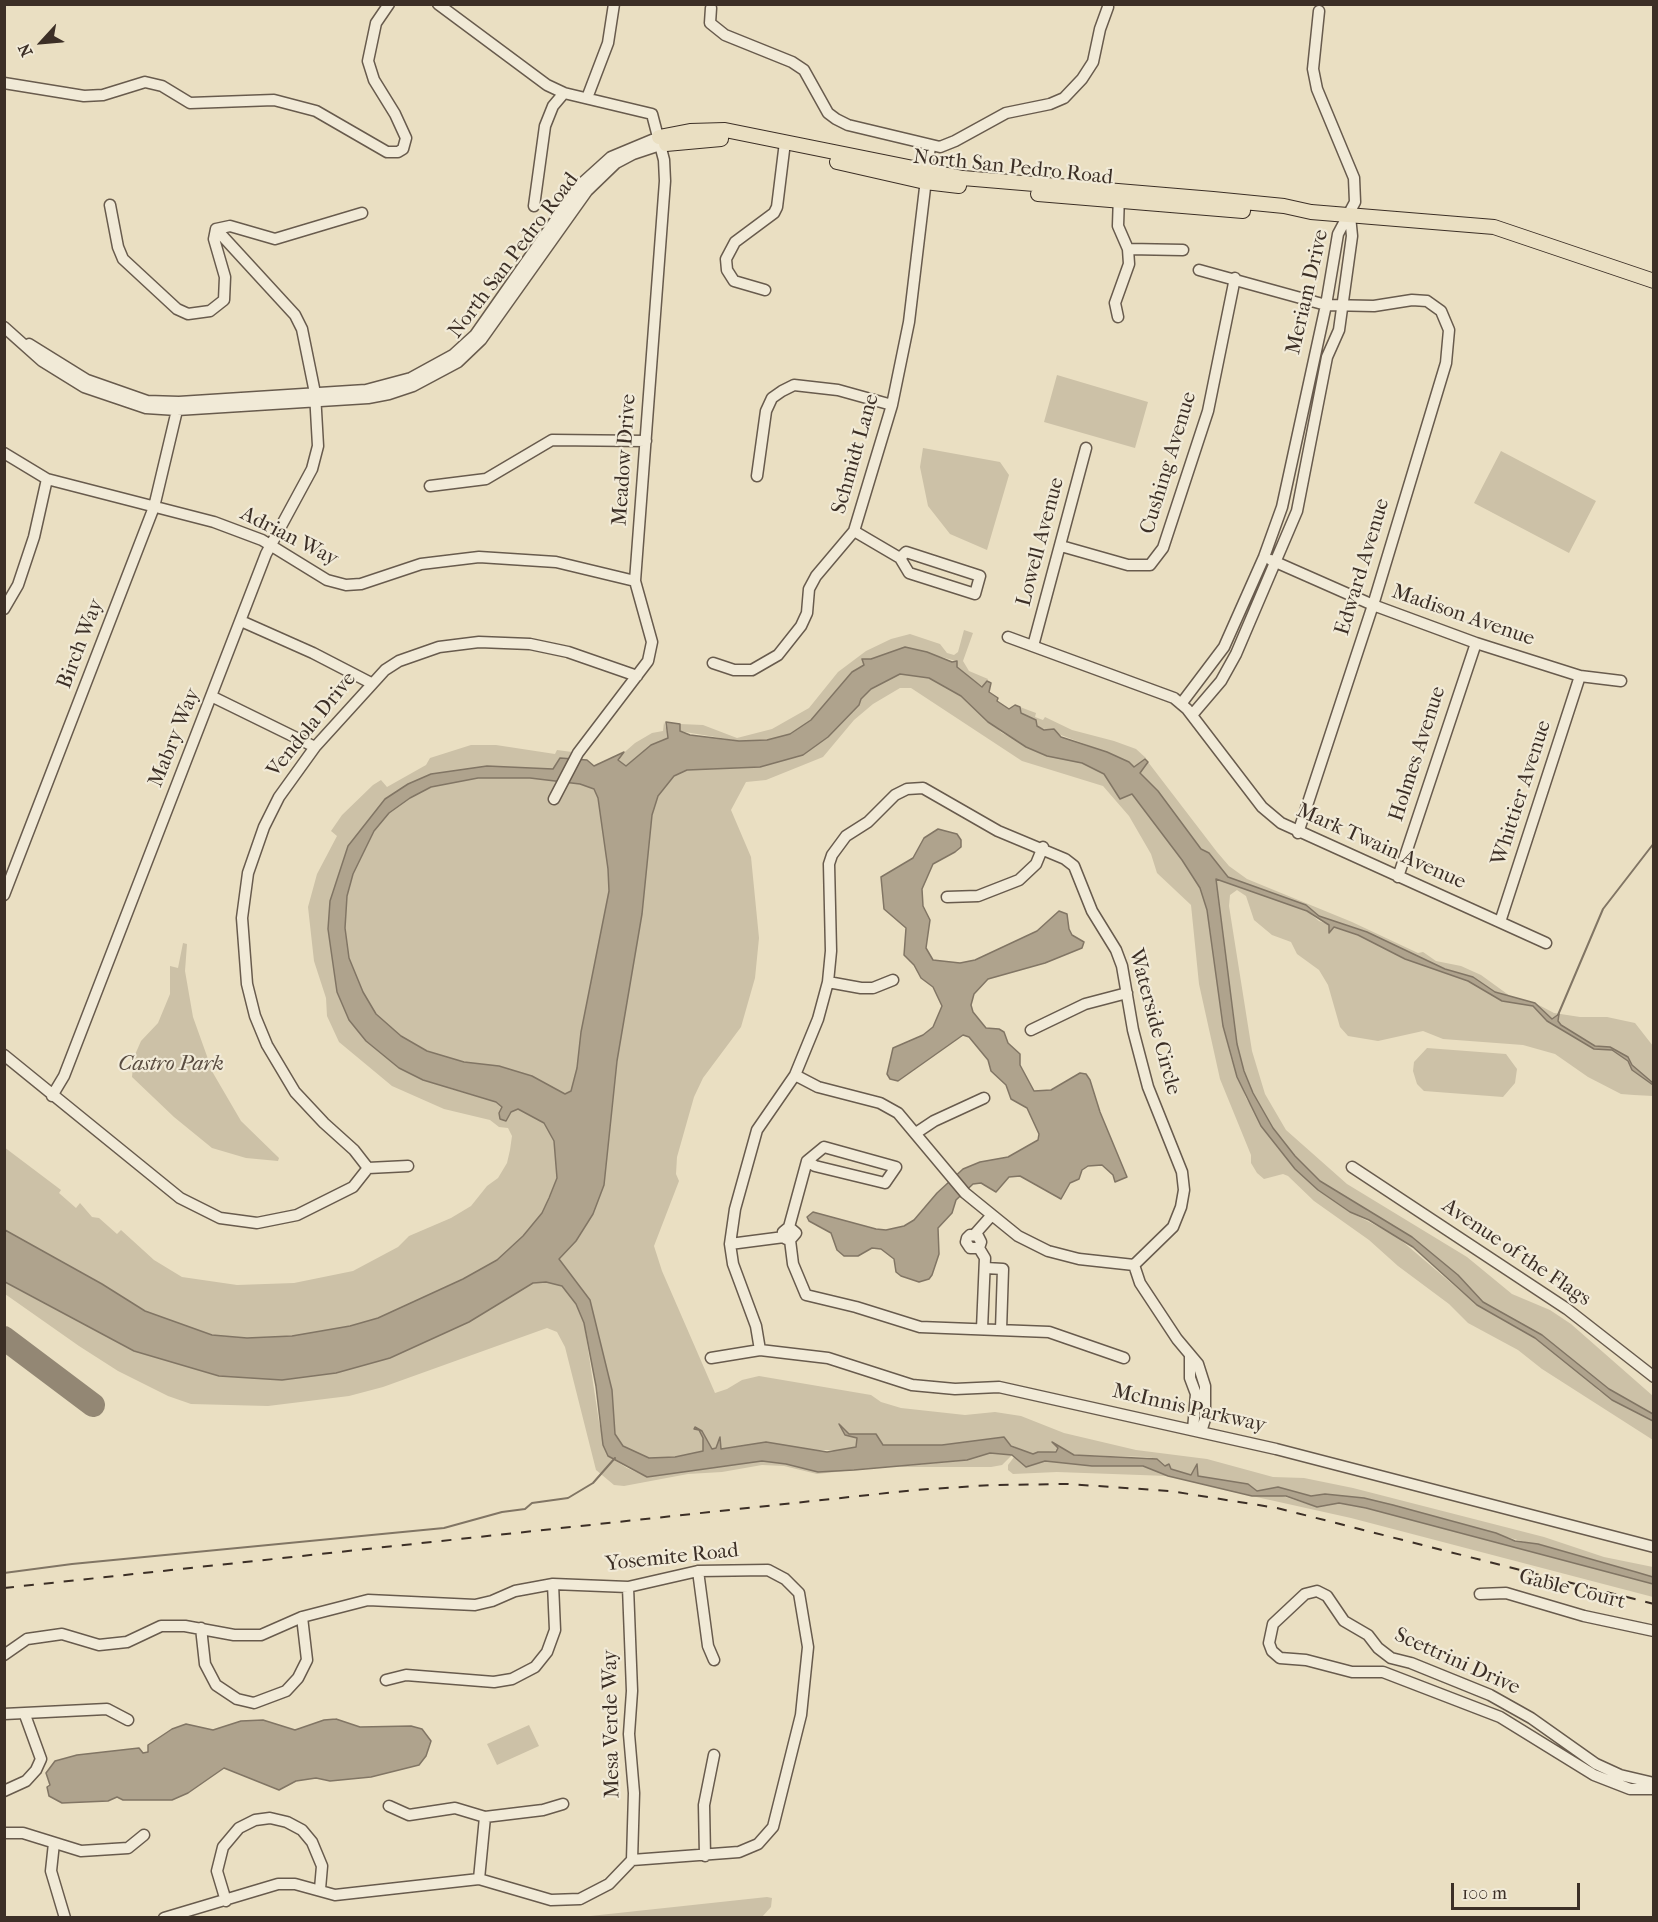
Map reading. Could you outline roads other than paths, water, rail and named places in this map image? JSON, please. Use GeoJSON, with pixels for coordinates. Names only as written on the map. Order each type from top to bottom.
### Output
{"type":"FeatureCollection","features":[{"type":"Feature","properties":{"kind":"main road","name":"North San Pedro Road"},"geometry":{"type":"LineString","coordinates":[[660,141],[690,131],[725,130],[784,146],[925,177],[1119,196],[1284,206],[1308,212],[1494,227],[1653,281]]}},
{"type":"Feature","properties":{"kind":"street"},"geometry":{"type":"LineString","coordinates":[[4,82],[84,96],[103,94],[145,82],[162,86],[190,103],[274,100],[316,111],[387,152],[398,152],[403,150],[406,138],[395,114],[374,80],[368,61],[376,23],[389,4]]}},
{"type":"Feature","properties":{"kind":"street"},"geometry":{"type":"LineString","coordinates":[[438,4],[547,85],[564,93],[587,98],[608,43],[614,4]]}},
{"type":"Feature","properties":{"kind":"street"},"geometry":{"type":"LineString","coordinates":[[711,8],[710,24],[725,35],[792,62],[804,70],[828,113],[836,119],[848,125],[940,147],[956,141],[1006,113],[1050,104],[1064,98],[1082,80],[1093,62],[1100,29],[1108,7]]}},
{"type":"Feature","properties":{"kind":"street"},"geometry":{"type":"LineString","coordinates":[[1319,11],[1313,69],[1317,89],[1354,178],[1356,202],[1350,216]]}},
{"type":"Feature","properties":{"kind":"street","name":"North San Pedro Road"},"geometry":{"type":"LineString","coordinates":[[534,206],[544,126],[553,106],[564,93]]}},
{"type":"Feature","properties":{"kind":"street","name":"Meadow Drive"},"geometry":{"type":"LineString","coordinates":[[554,799],[578,753],[648,661],[652,642],[635,581],[665,181],[660,141],[652,114],[587,98]]}},
{"type":"Feature","properties":{"kind":"street","name":"North San Pedro Road"},"geometry":{"type":"LineString","coordinates":[[4,327],[87,380],[147,401],[178,406],[315,397],[366,390],[411,378],[453,355],[475,335],[580,185],[611,157],[630,147],[660,141]]}},
{"type":"Feature","properties":{"kind":"street"},"geometry":{"type":"LineString","coordinates":[[765,290],[734,281],[727,270],[726,259],[735,242],[774,213],[777,207],[784,146]]}},
{"type":"Feature","properties":{"kind":"street","name":"Schmidt Lane"},"geometry":{"type":"LineString","coordinates":[[713,663],[734,670],[752,670],[778,655],[801,626],[807,613],[809,589],[816,576],[854,531],[891,405],[909,322],[930,146]]}},
{"type":"Feature","properties":{"kind":"street"},"geometry":{"type":"LineString","coordinates":[[1118,317],[1115,303],[1129,264],[1128,249],[1118,226],[1119,196]]}},
{"type":"Feature","properties":{"kind":"street"},"geometry":{"type":"LineString","coordinates":[[110,205],[118,247],[123,259],[177,309],[188,314],[210,311],[221,305],[224,300],[225,277],[214,239],[216,229],[230,226],[275,239],[362,213]]}},
{"type":"Feature","properties":{"kind":"street","name":"Meriam Drive"},"geometry":{"type":"LineString","coordinates":[[1192,715],[1221,681],[1236,654],[1297,511],[1304,486],[1310,436],[1327,357],[1339,330],[1352,236],[1350,216]]}},
{"type":"Feature","properties":{"kind":"street","name":"Meriam Drive"},"geometry":{"type":"LineString","coordinates":[[1181,704],[1224,647],[1264,557],[1292,468],[1298,423],[1326,305],[1338,234],[1350,216]]}},
{"type":"Feature","properties":{"kind":"street","name":"Mabry Way"},"geometry":{"type":"LineString","coordinates":[[52,1096],[64,1076],[271,545],[312,469],[318,446],[315,397],[302,329],[295,315],[216,229]]}},
{"type":"Feature","properties":{"kind":"street"},"geometry":{"type":"LineString","coordinates":[[1128,249],[1183,250]]}},
{"type":"Feature","properties":{"kind":"street"},"geometry":{"type":"LineString","coordinates":[[1199,270],[1326,305],[1343,304]]}},
{"type":"Feature","properties":{"kind":"street","name":"Cushing Avenue"},"geometry":{"type":"LineString","coordinates":[[1061,546],[1128,565],[1150,565],[1163,548],[1208,411],[1234,278]]}},
{"type":"Feature","properties":{"kind":"street","name":"Edward Avenue"},"geometry":{"type":"LineString","coordinates":[[1298,833],[1373,605],[1446,363],[1449,330],[1442,311],[1427,301],[1412,300],[1374,306],[1343,304]]}},
{"type":"Feature","properties":{"kind":"street"},"geometry":{"type":"LineString","coordinates":[[757,476],[765,411],[772,398],[782,391],[794,385],[838,390],[891,405]]}},
{"type":"Feature","properties":{"kind":"street","name":"Birch Way"},"geometry":{"type":"LineString","coordinates":[[4,896],[154,507],[178,406]]}},
{"type":"Feature","properties":{"kind":"street"},"geometry":{"type":"LineString","coordinates":[[430,486],[486,479],[552,440],[646,441]]}},
{"type":"Feature","properties":{"kind":"street","name":"Lowell Avenue"},"geometry":{"type":"LineString","coordinates":[[1033,646],[1086,448]]}},
{"type":"Feature","properties":{"kind":"street","name":"Adrian Way"},"geometry":{"type":"LineString","coordinates":[[4,453],[47,479],[214,522],[271,545],[327,580],[346,585],[361,584],[421,564],[479,557],[556,562],[635,581]]}},
{"type":"Feature","properties":{"kind":"street"},"geometry":{"type":"LineString","coordinates":[[4,609],[18,585],[34,537],[47,479]]}},
{"type":"Feature","properties":{"kind":"street"},"geometry":{"type":"LineString","coordinates":[[854,531],[900,558],[909,573],[975,594],[980,576],[906,552],[900,558]]}},
{"type":"Feature","properties":{"kind":"street","name":"Madison Avenue"},"geometry":{"type":"LineString","coordinates":[[1264,557],[1373,605],[1476,643],[1580,676],[1621,681]]}},
{"type":"Feature","properties":{"kind":"street"},"geometry":{"type":"LineString","coordinates":[[241,621],[313,653],[371,683]]}},
{"type":"Feature","properties":{"kind":"street","name":"Mark Twain Avenue"},"geometry":{"type":"LineString","coordinates":[[1008,638],[1174,698],[1192,715],[1262,807],[1281,823],[1298,833],[1546,943]]}},
{"type":"Feature","properties":{"kind":"street","name":"Vendola Drive"},"geometry":{"type":"LineString","coordinates":[[368,1168],[354,1150],[295,1092],[275,1061],[255,1016],[242,953],[242,918],[249,873],[264,827],[279,797],[315,747],[371,683],[399,661],[439,647],[479,642],[530,644],[568,652],[637,676]]}},
{"type":"Feature","properties":{"kind":"street","name":"Holmes Avenue"},"geometry":{"type":"LineString","coordinates":[[1398,877],[1476,643]]}},
{"type":"Feature","properties":{"kind":"street","name":"Whittier Avenue"},"geometry":{"type":"LineString","coordinates":[[1500,922],[1580,676]]}},
{"type":"Feature","properties":{"kind":"street"},"geometry":{"type":"LineString","coordinates":[[213,697],[315,747]]}},
{"type":"Feature","properties":{"kind":"street","name":"Waterside Circle"},"geometry":{"type":"LineString","coordinates":[[760,1350],[756,1326],[733,1264],[730,1240],[757,1130],[795,1075],[818,1019],[828,982],[831,951],[829,864],[832,855],[846,836],[868,822],[895,795],[907,789],[923,788],[998,831],[1043,847],[1074,866],[1092,911],[1116,950],[1122,966],[1148,1087],[1182,1172],[1184,1190],[1181,1207],[1173,1227],[1134,1265]]}},
{"type":"Feature","properties":{"kind":"street"},"geometry":{"type":"LineString","coordinates":[[947,897],[978,896],[1019,880],[1035,864],[1043,847]]}},
{"type":"Feature","properties":{"kind":"street"},"geometry":{"type":"LineString","coordinates":[[828,982],[873,988],[892,980]]}},
{"type":"Feature","properties":{"kind":"street"},"geometry":{"type":"LineString","coordinates":[[1032,1030],[1085,1004],[1127,993]]}},
{"type":"Feature","properties":{"kind":"street"},"geometry":{"type":"LineString","coordinates":[[4,1055],[180,1198],[220,1218],[257,1223],[297,1215],[352,1188],[368,1168],[408,1166]]}},
{"type":"Feature","properties":{"kind":"street"},"geometry":{"type":"LineString","coordinates":[[795,1075],[818,1087],[880,1103],[898,1113],[965,1193],[1018,1236],[1048,1251],[1079,1259],[1134,1265],[1140,1283],[1190,1357],[1191,1378],[1196,1394],[1197,1431]]}},
{"type":"Feature","properties":{"kind":"street"},"geometry":{"type":"LineString","coordinates":[[916,1133],[934,1121],[984,1098]]}},
{"type":"Feature","properties":{"kind":"street"},"geometry":{"type":"LineString","coordinates":[[807,1161],[815,1166],[885,1184],[896,1167],[824,1147],[807,1161],[787,1234],[793,1264],[806,1295],[856,1306],[920,1327],[1049,1332],[1124,1358]]}},
{"type":"Feature","properties":{"kind":"street","name":"Avenue of the Flags"},"geometry":{"type":"LineString","coordinates":[[1352,1167],[1567,1309],[1653,1377]]}},
{"type":"Feature","properties":{"kind":"street"},"geometry":{"type":"LineString","coordinates":[[982,1329],[986,1268],[978,1240],[994,1218]]}},
{"type":"Feature","properties":{"kind":"street"},"geometry":{"type":"LineString","coordinates":[[730,1240],[787,1234]]}},
{"type":"Feature","properties":{"kind":"street"},"geometry":{"type":"LineString","coordinates":[[986,1268],[1003,1269],[1001,1330]]}},
{"type":"Feature","properties":{"kind":"street","name":"McInnis Parkway"},"geometry":{"type":"LineString","coordinates":[[711,1358],[760,1350],[828,1358],[912,1385],[955,1389],[999,1387],[1197,1431],[1653,1547]]}},
{"type":"Feature","properties":{"kind":"street","name":"Yosemite Road"},"geometry":{"type":"LineString","coordinates":[[4,1655],[27,1639],[62,1634],[99,1646],[127,1642],[161,1626],[201,1628],[234,1635],[261,1635],[302,1617],[368,1600],[475,1605],[492,1601],[515,1590],[553,1584],[628,1587],[698,1571],[768,1570],[785,1579],[800,1593],[808,1647],[801,1716],[773,1827],[758,1845],[739,1852],[632,1860]]}},
{"type":"Feature","properties":{"kind":"street"},"geometry":{"type":"LineString","coordinates":[[698,1571],[708,1646],[714,1660]]}},
{"type":"Feature","properties":{"kind":"street"},"geometry":{"type":"LineString","coordinates":[[387,1680],[406,1675],[494,1682],[512,1679],[535,1667],[547,1652],[555,1630],[553,1584]]}},
{"type":"Feature","properties":{"kind":"street","name":"Mesa Verde Way"},"geometry":{"type":"LineString","coordinates":[[628,1587],[632,1691],[629,1734],[634,1793],[632,1860]]}},
{"type":"Feature","properties":{"kind":"street","name":"Scettrini Drive"},"geometry":{"type":"LineString","coordinates":[[1653,1783],[1620,1775],[1596,1764],[1531,1718],[1500,1700],[1411,1663],[1391,1658],[1378,1648],[1368,1635],[1344,1621],[1327,1596],[1317,1591],[1305,1594],[1273,1624],[1269,1643],[1272,1651],[1280,1658],[1306,1660],[1352,1672],[1383,1672],[1500,1717],[1594,1775],[1630,1789],[1653,1789]]}},
{"type":"Feature","properties":{"kind":"street","name":"Gable Court"},"geometry":{"type":"LineString","coordinates":[[1480,1594],[1506,1593],[1584,1616],[1653,1631]]}},
{"type":"Feature","properties":{"kind":"street"},"geometry":{"type":"LineString","coordinates":[[201,1628],[205,1664],[216,1685],[237,1699],[254,1703],[286,1692],[298,1678],[307,1660],[302,1617]]}},
{"type":"Feature","properties":{"kind":"street"},"geometry":{"type":"LineString","coordinates":[[4,1714],[25,1715],[107,1709],[128,1719]]}},
{"type":"Feature","properties":{"kind":"street"},"geometry":{"type":"LineString","coordinates":[[4,1791],[26,1781],[41,1760],[25,1715]]}},
{"type":"Feature","properties":{"kind":"street"},"geometry":{"type":"LineString","coordinates":[[705,1856],[704,1804],[714,1755]]}},
{"type":"Feature","properties":{"kind":"street"},"geometry":{"type":"LineString","coordinates":[[389,1806],[409,1815],[455,1808],[485,1817],[543,1810],[563,1803]]}},
{"type":"Feature","properties":{"kind":"street"},"geometry":{"type":"LineString","coordinates":[[479,1879],[485,1817]]}},
{"type":"Feature","properties":{"kind":"street"},"geometry":{"type":"LineString","coordinates":[[226,1901],[217,1870],[223,1847],[239,1828],[255,1820],[270,1818],[287,1822],[302,1830],[312,1842],[322,1866],[320,1889]]}},
{"type":"Feature","properties":{"kind":"street"},"geometry":{"type":"LineString","coordinates":[[4,1833],[23,1833],[81,1851],[128,1848],[144,1835]]}},
{"type":"Feature","properties":{"kind":"street"},"geometry":{"type":"LineString","coordinates":[[54,1843],[51,1871],[65,1917]]}},
{"type":"Feature","properties":{"kind":"street"},"geometry":{"type":"LineString","coordinates":[[164,1917],[226,1901],[278,1884],[320,1889],[335,1896],[479,1879],[551,1900],[580,1899],[609,1884],[632,1860]]}},
{"type":"Feature","properties":{"kind":"waterway"},"geometry":{"type":"LineString","coordinates":[[1558,1015],[1603,909],[1654,843]]}},
{"type":"Feature","properties":{"kind":"waterway"},"geometry":{"type":"LineString","coordinates":[[4,1573],[72,1564],[444,1528],[502,1512],[525,1509],[532,1503],[568,1498],[593,1483],[615,1458]]}},
{"type":"Feature","properties":{"kind":"railway"},"geometry":{"type":"LineString","coordinates":[[4,1588],[915,1490],[991,1485],[1068,1484],[1170,1491],[1277,1508],[1654,1604]]}},
{"type":"Feature","properties":{"kind":"park label","name":"Castro Park"},"geometry":{"type":"Point","coordinates":[171,1065]}}]}
